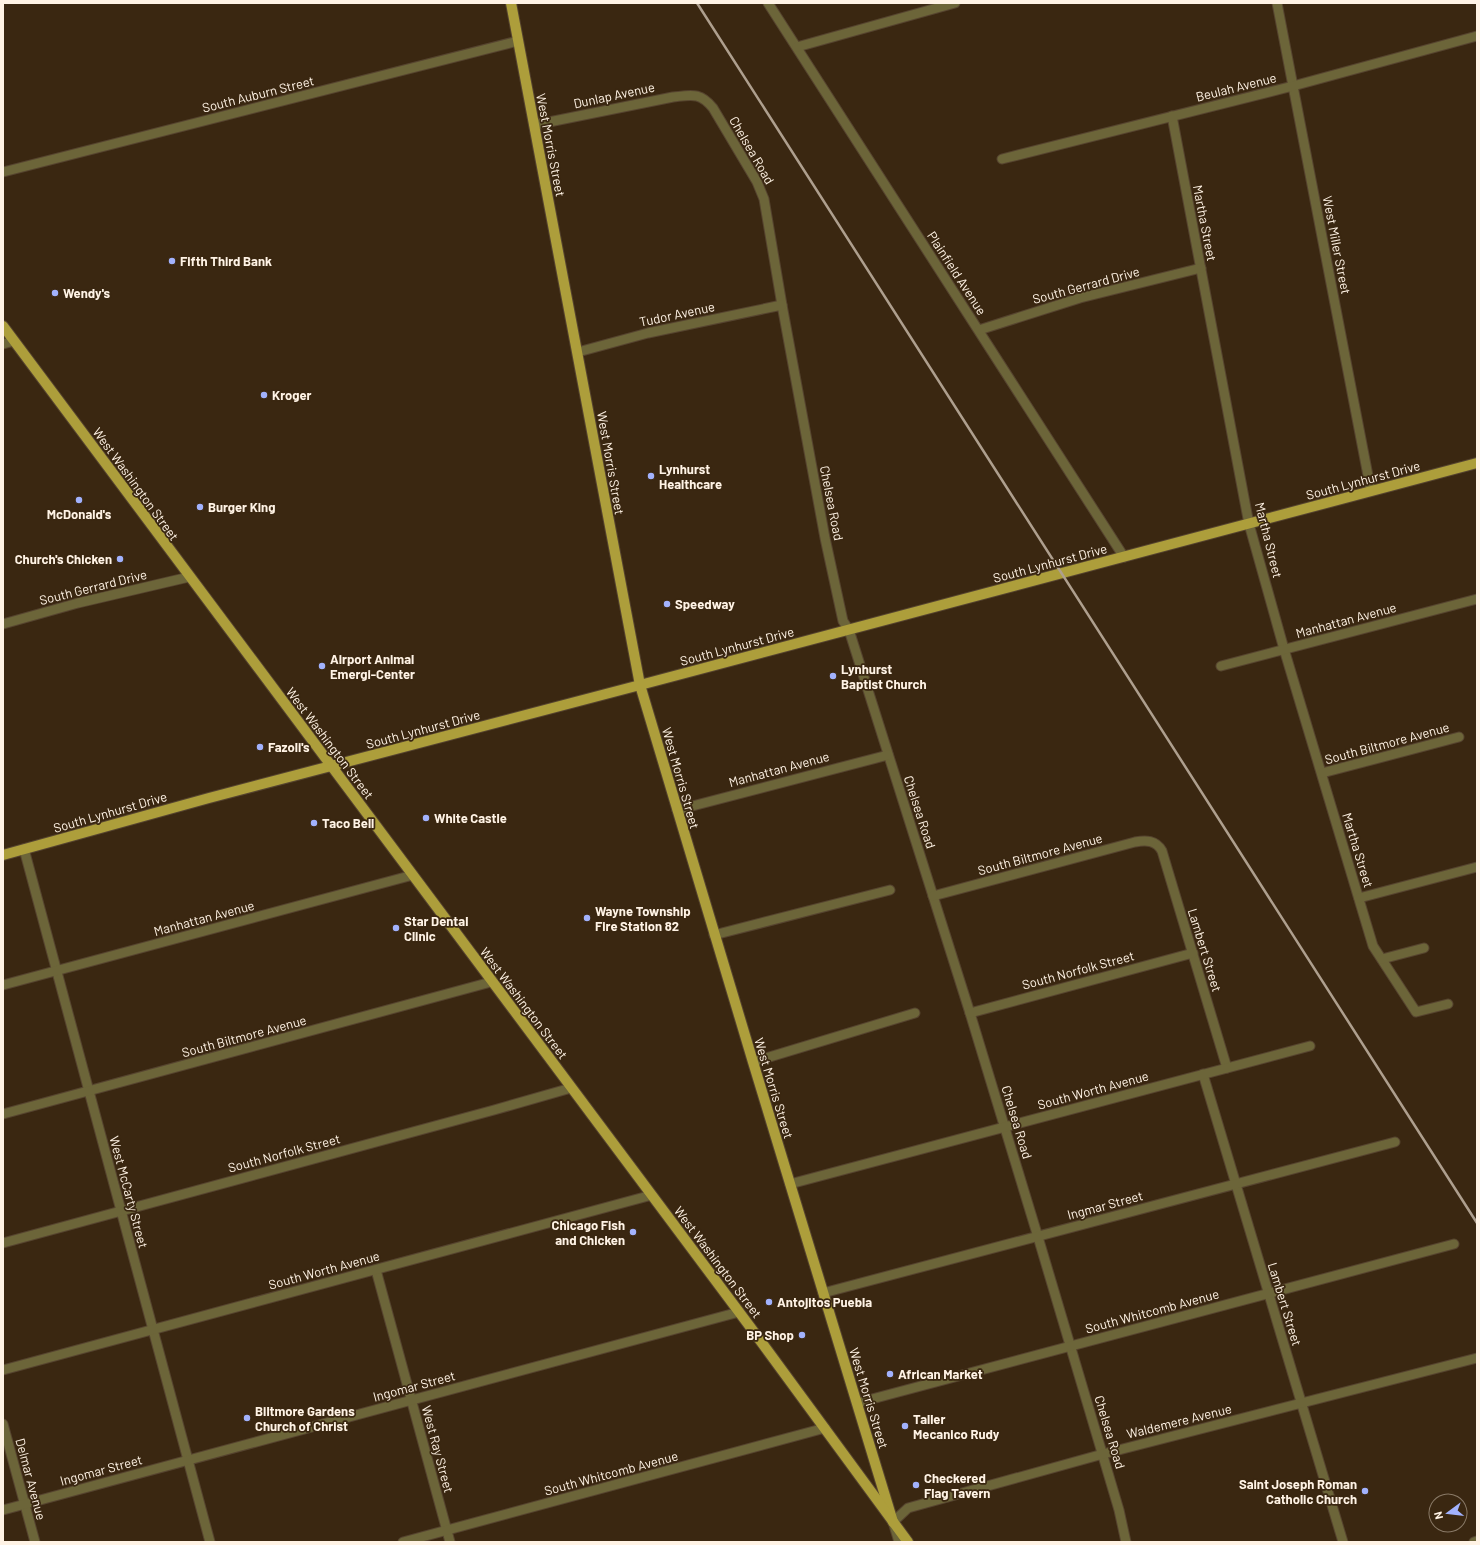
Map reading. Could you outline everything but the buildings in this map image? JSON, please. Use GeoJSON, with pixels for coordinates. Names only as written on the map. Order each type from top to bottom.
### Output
{"type":"FeatureCollection","features":[{"type":"Feature","properties":{"kind":"main road","name":"West Morris Street"},"geometry":{"type":"LineString","coordinates":[[511,3],[640,685],[752,1062],[893,1522]]}},
{"type":"Feature","properties":{"kind":"main road","name":"West Washington Street"},"geometry":{"type":"LineString","coordinates":[[3,326],[491,982],[652,1195],[908,1542]]}},
{"type":"Feature","properties":{"kind":"main road","name":"South Lynhurst Drive"},"geometry":{"type":"LineString","coordinates":[[3,855],[330,766],[1477,463]]}},
{"type":"Feature","properties":{"kind":"street","name":"Plainfield Avenue"},"geometry":{"type":"LineString","coordinates":[[768,3],[1124,556]]}},
{"type":"Feature","properties":{"kind":"street"},"geometry":{"type":"LineString","coordinates":[[797,47],[955,3]]}},
{"type":"Feature","properties":{"kind":"street","name":"West Miller Street"},"geometry":{"type":"LineString","coordinates":[[1277,3],[1371,491]]}},
{"type":"Feature","properties":{"kind":"street","name":"Beulah Avenue"},"geometry":{"type":"LineString","coordinates":[[1002,160],[1293,86],[1477,36]]}},
{"type":"Feature","properties":{"kind":"street","name":"South Auburn Street"},"geometry":{"type":"LineString","coordinates":[[3,172],[518,41]]}},
{"type":"Feature","properties":{"kind":"street","name":"Dunlap Avenue"},"geometry":{"type":"LineString","coordinates":[[534,125],[673,96],[686,95],[700,97]]}},
{"type":"Feature","properties":{"kind":"street","name":"Chelsea Road"},"geometry":{"type":"LineString","coordinates":[[700,97],[704,98],[713,108],[762,190],[833,580],[843,621],[849,630],[970,1013],[1071,1345],[1119,1510],[1126,1542]]}},
{"type":"Feature","properties":{"kind":"street","name":"Martha Street"},"geometry":{"type":"LineString","coordinates":[[1172,116],[1249,524],[1284,649],[1373,946],[1382,959]]}},
{"type":"Feature","properties":{"kind":"street","name":"South Gerrard Drive"},"geometry":{"type":"LineString","coordinates":[[979,330],[1080,298],[1201,268]]}},
{"type":"Feature","properties":{"kind":"street","name":"Tudor Avenue"},"geometry":{"type":"LineString","coordinates":[[578,352],[648,333],[782,305]]}},
{"type":"Feature","properties":{"kind":"street"},"geometry":{"type":"LineString","coordinates":[[3,344],[14,341]]}},
{"type":"Feature","properties":{"kind":"street","name":"South Gerrard Drive"},"geometry":{"type":"LineString","coordinates":[[3,624],[78,603],[189,577]]}},
{"type":"Feature","properties":{"kind":"street","name":"Manhattan Avenue"},"geometry":{"type":"LineString","coordinates":[[1221,666],[1477,599]]}},
{"type":"Feature","properties":{"kind":"street","name":"South Biltmore Avenue"},"geometry":{"type":"LineString","coordinates":[[1322,773],[1459,737]]}},
{"type":"Feature","properties":{"kind":"street","name":"Manhattan Avenue"},"geometry":{"type":"LineString","coordinates":[[677,810],[888,755]]}},
{"type":"Feature","properties":{"kind":"street","name":"South Biltmore Avenue"},"geometry":{"type":"LineString","coordinates":[[933,896],[1135,842],[1146,840],[1154,843]]}},
{"type":"Feature","properties":{"kind":"street","name":"Lambert Street"},"geometry":{"type":"LineString","coordinates":[[1154,843],[1162,850],[1226,1068]]}},
{"type":"Feature","properties":{"kind":"street","name":"West McCarty Street"},"geometry":{"type":"LineString","coordinates":[[24,849],[210,1542]]}},
{"type":"Feature","properties":{"kind":"street"},"geometry":{"type":"LineString","coordinates":[[1359,898],[1477,867]]}},
{"type":"Feature","properties":{"kind":"street","name":"Manhattan Avenue"},"geometry":{"type":"LineString","coordinates":[[3,985],[413,876]]}},
{"type":"Feature","properties":{"kind":"street"},"geometry":{"type":"LineString","coordinates":[[714,935],[890,890]]}},
{"type":"Feature","properties":{"kind":"street"},"geometry":{"type":"LineString","coordinates":[[1424,948],[1382,959],[1416,1012],[1448,1004]]}},
{"type":"Feature","properties":{"kind":"street","name":"South Norfolk Street"},"geometry":{"type":"LineString","coordinates":[[970,1013],[1193,953]]}},
{"type":"Feature","properties":{"kind":"street","name":"South Biltmore Avenue"},"geometry":{"type":"LineString","coordinates":[[3,1114],[491,982]]}},
{"type":"Feature","properties":{"kind":"street"},"geometry":{"type":"LineString","coordinates":[[752,1062],[915,1013]]}},
{"type":"Feature","properties":{"kind":"street","name":"South Worth Avenue"},"geometry":{"type":"LineString","coordinates":[[790,1184],[1310,1046]]}},
{"type":"Feature","properties":{"kind":"street","name":"Lambert Street"},"geometry":{"type":"LineString","coordinates":[[1203,1074],[1343,1542]]}},
{"type":"Feature","properties":{"kind":"street","name":"South Norfolk Street"},"geometry":{"type":"LineString","coordinates":[[3,1242],[571,1088]]}},
{"type":"Feature","properties":{"kind":"street","name":"Ingmar Street"},"geometry":{"type":"LineString","coordinates":[[823,1293],[1395,1142]]}},
{"type":"Feature","properties":{"kind":"street","name":"South Worth Avenue"},"geometry":{"type":"LineString","coordinates":[[3,1370],[652,1195]]}},
{"type":"Feature","properties":{"kind":"street","name":"South Whitcomb Avenue"},"geometry":{"type":"LineString","coordinates":[[857,1404],[1071,1345],[1454,1244]]}},
{"type":"Feature","properties":{"kind":"street","name":"West Ray Street"},"geometry":{"type":"LineString","coordinates":[[376,1270],[450,1542]]}},
{"type":"Feature","properties":{"kind":"street","name":"Ingomar Street"},"geometry":{"type":"LineString","coordinates":[[3,1510],[739,1312]]}},
{"type":"Feature","properties":{"kind":"street","name":"Waldemere Avenue"},"geometry":{"type":"LineString","coordinates":[[893,1522],[908,1508],[1103,1454],[1477,1358]]}},
{"type":"Feature","properties":{"kind":"street","name":"Delmar Avenue"},"geometry":{"type":"LineString","coordinates":[[3,1424],[35,1542]]}},
{"type":"Feature","properties":{"kind":"street","name":"South Whitcomb Avenue"},"geometry":{"type":"LineString","coordinates":[[403,1542],[824,1428]]}},
{"type":"Feature","properties":{"kind":"street","name":"West Morris Street"},"geometry":{"type":"LineString","coordinates":[[893,1522],[899,1542]]}},
{"type":"Feature","properties":{"kind":"railway"},"geometry":{"type":"LineString","coordinates":[[697,3],[1477,1223]]}},
{"type":"Feature","properties":{"kind":"place","name":"Fifth Third Bank"},"geometry":{"type":"Point","coordinates":[172,261]}},
{"type":"Feature","properties":{"kind":"place","name":"Wendy's"},"geometry":{"type":"Point","coordinates":[55,293]}},
{"type":"Feature","properties":{"kind":"place","name":"Kroger"},"geometry":{"type":"Point","coordinates":[264,395]}},
{"type":"Feature","properties":{"kind":"place","name":"Lynhurst Healthcare"},"geometry":{"type":"Point","coordinates":[651,476]}},
{"type":"Feature","properties":{"kind":"place","name":"McDonald's"},"geometry":{"type":"Point","coordinates":[79,500]}},
{"type":"Feature","properties":{"kind":"place","name":"Burger King"},"geometry":{"type":"Point","coordinates":[200,507]}},
{"type":"Feature","properties":{"kind":"place","name":"Church's Chicken"},"geometry":{"type":"Point","coordinates":[120,559]}},
{"type":"Feature","properties":{"kind":"place","name":"Speedway"},"geometry":{"type":"Point","coordinates":[667,604]}},
{"type":"Feature","properties":{"kind":"place","name":"Airport Animal Emergi-Center"},"geometry":{"type":"Point","coordinates":[322,666]}},
{"type":"Feature","properties":{"kind":"place","name":"Lynhurst Baptist Church"},"geometry":{"type":"Point","coordinates":[833,676]}},
{"type":"Feature","properties":{"kind":"place","name":"Fazoli's"},"geometry":{"type":"Point","coordinates":[260,747]}},
{"type":"Feature","properties":{"kind":"place","name":"White Castle"},"geometry":{"type":"Point","coordinates":[426,818]}},
{"type":"Feature","properties":{"kind":"place","name":"Taco Bell"},"geometry":{"type":"Point","coordinates":[314,823]}},
{"type":"Feature","properties":{"kind":"place","name":"Wayne Township Fire Station 82"},"geometry":{"type":"Point","coordinates":[587,918]}},
{"type":"Feature","properties":{"kind":"place","name":"Star Dental Clinic"},"geometry":{"type":"Point","coordinates":[396,928]}},
{"type":"Feature","properties":{"kind":"place","name":"Chicago Fish and Chicken"},"geometry":{"type":"Point","coordinates":[633,1232]}},
{"type":"Feature","properties":{"kind":"place","name":"Antojitos Puebla"},"geometry":{"type":"Point","coordinates":[769,1302]}},
{"type":"Feature","properties":{"kind":"place","name":"BP Shop"},"geometry":{"type":"Point","coordinates":[802,1335]}},
{"type":"Feature","properties":{"kind":"place","name":"African Market"},"geometry":{"type":"Point","coordinates":[890,1374]}},
{"type":"Feature","properties":{"kind":"place","name":"Biltmore Gardens Church of Christ"},"geometry":{"type":"Point","coordinates":[247,1418]}},
{"type":"Feature","properties":{"kind":"place","name":"Taller Mecanico Rudy"},"geometry":{"type":"Point","coordinates":[905,1426]}},
{"type":"Feature","properties":{"kind":"place","name":"Checkered Flag Tavern"},"geometry":{"type":"Point","coordinates":[916,1485]}},
{"type":"Feature","properties":{"kind":"place","name":"Saint Joseph Roman Catholic Church"},"geometry":{"type":"Point","coordinates":[1365,1491]}}]}
